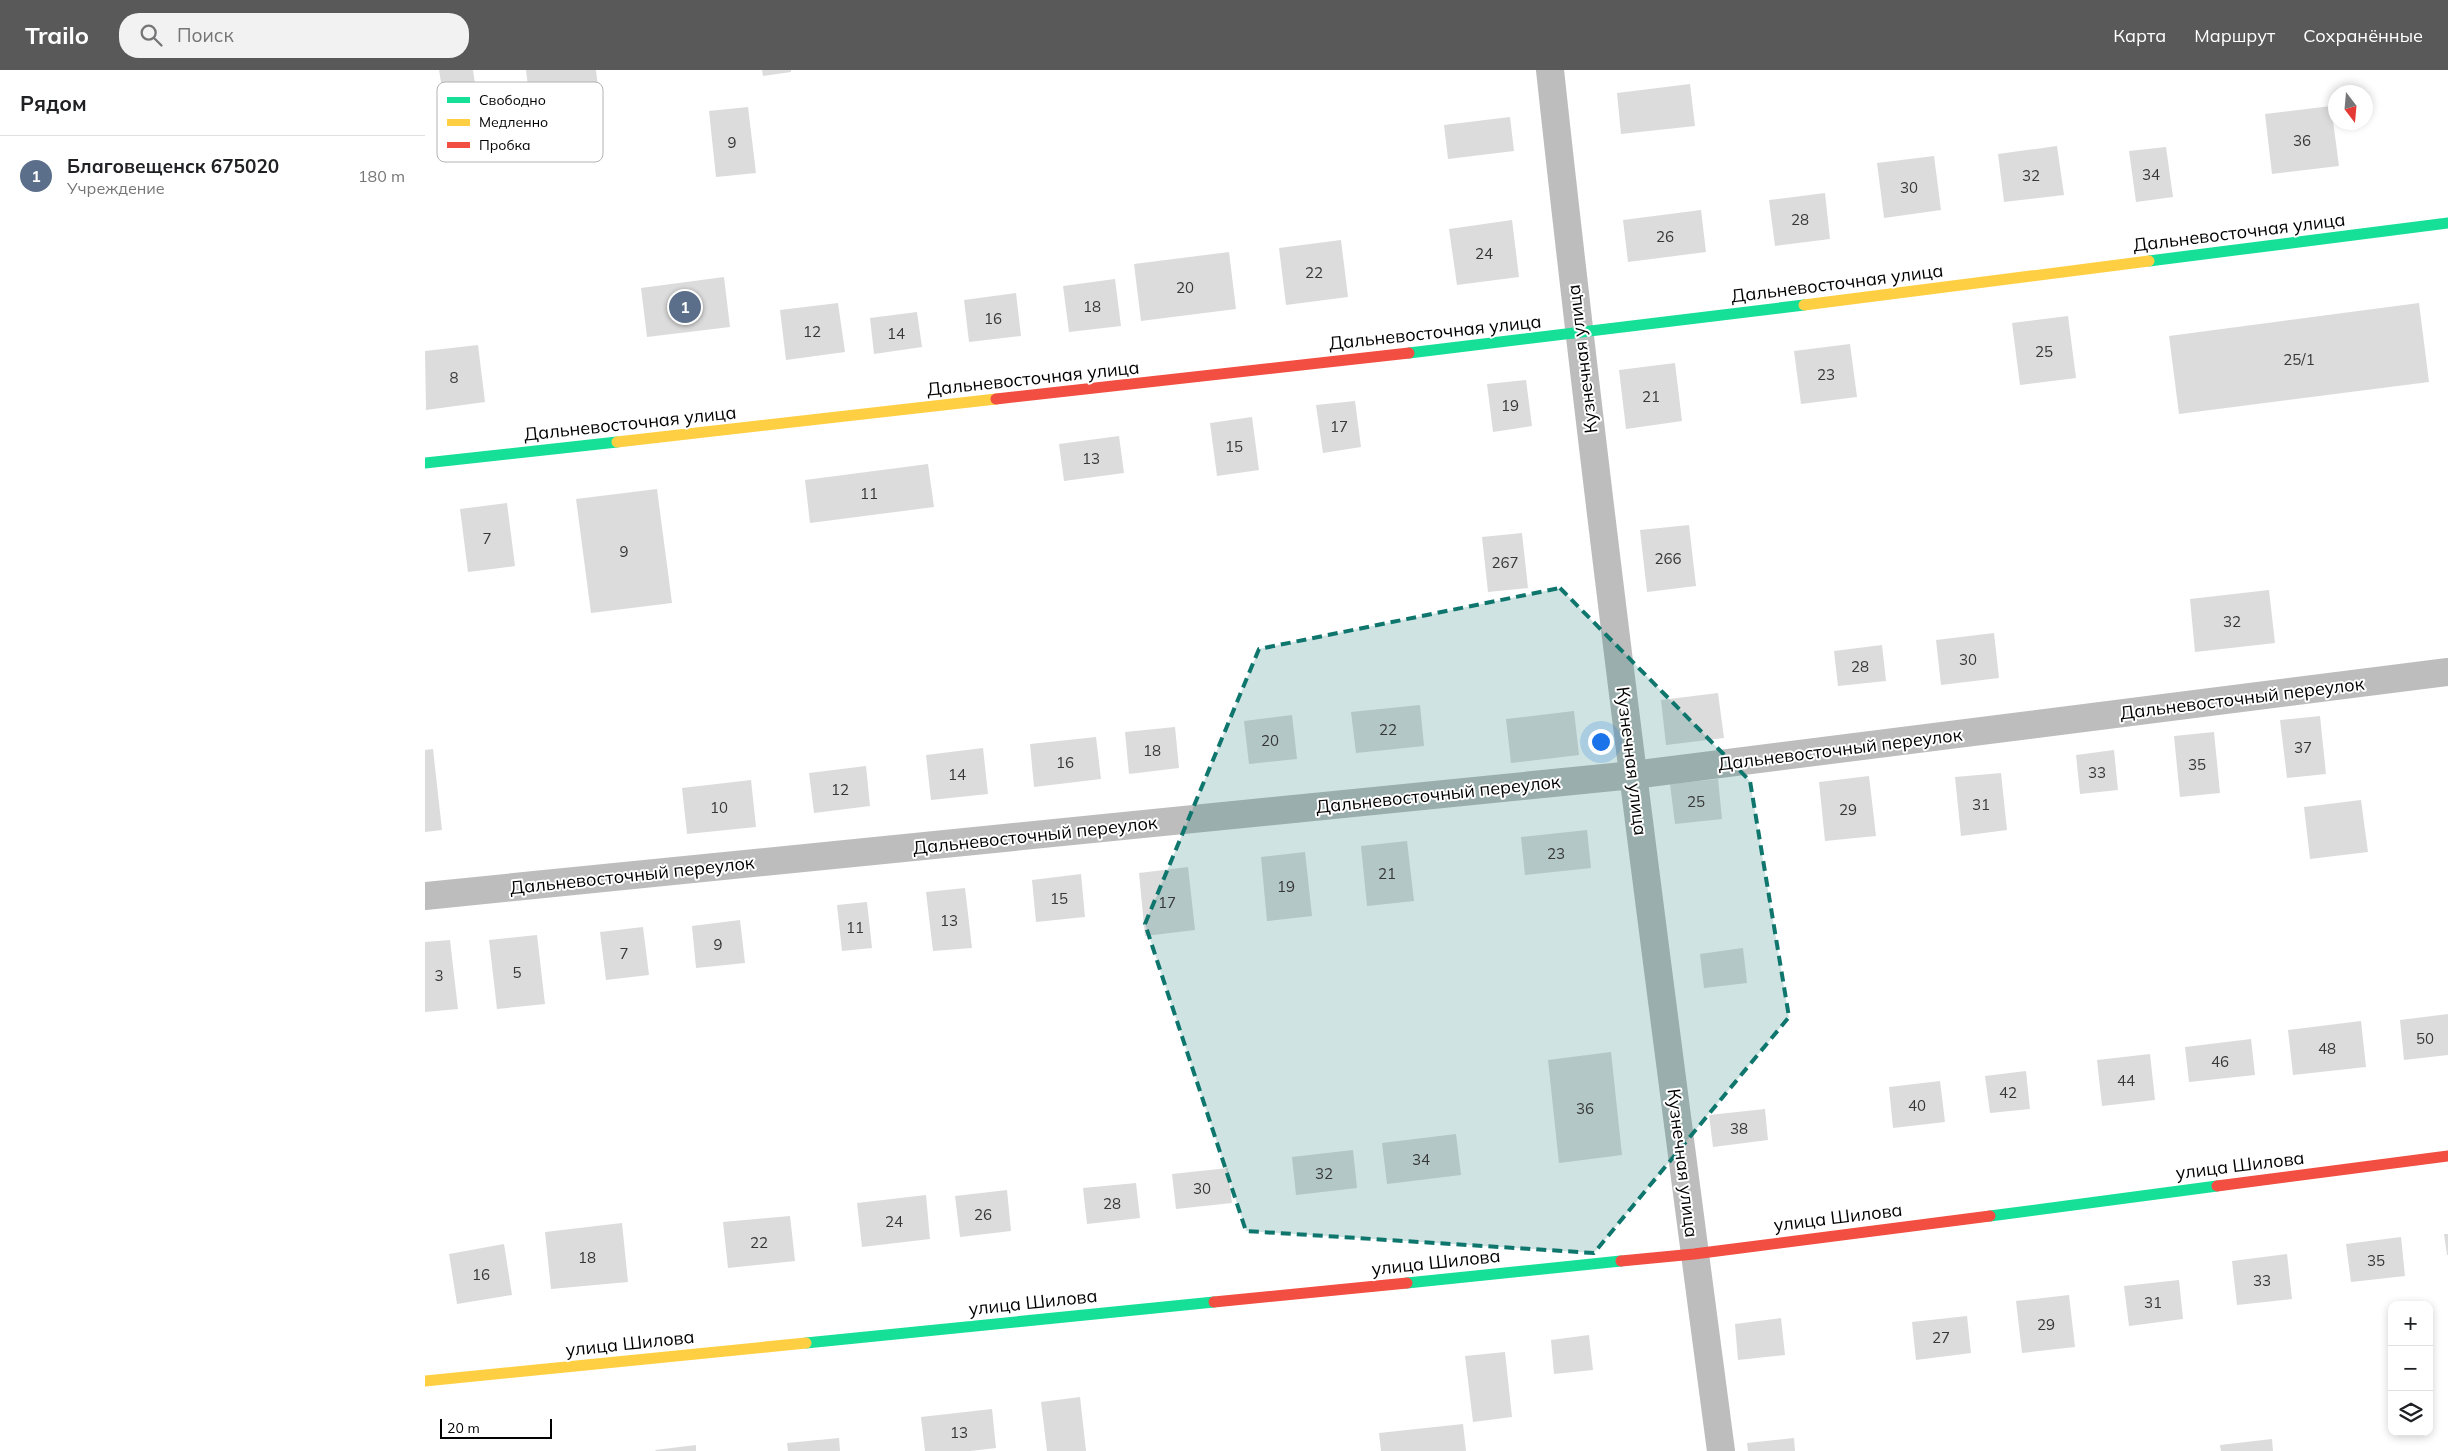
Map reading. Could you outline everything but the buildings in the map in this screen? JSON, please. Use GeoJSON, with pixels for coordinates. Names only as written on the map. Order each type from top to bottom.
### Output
{"type":"FeatureCollection","features":[{"type":"Feature","properties":{"kind":"street","name":"Кузнечная улица"},"geometry":{"type":"LineString","coordinates":[[1550,70],[1579,334],[1633,775],[1721,1451]]}},
{"type":"Feature","properties":{"kind":"street","name":"Дальневосточная улица"},"geometry":{"type":"LineString","coordinates":[[425,463],[1579,334],[2448,223]]}},
{"type":"Feature","properties":{"kind":"street","name":"Дальневосточный переулок"},"geometry":{"type":"LineString","coordinates":[[425,896],[1633,775],[2448,672]]}},
{"type":"Feature","properties":{"kind":"street","name":"улица Шилова"},"geometry":{"type":"LineString","coordinates":[[425,1381],[1694,1254],[2448,1156]]}},
{"type":"Feature","properties":{"kind":"highlighted area"},"geometry":{"type":"Polygon","coordinates":[[[1560,588],[1750,781],[1789,1017],[1594,1253],[1246,1231],[1145,924],[1259,649],[1560,588]]]}},
{"type":"Feature","properties":{"kind":"traffic: fast"},"geometry":{"type":"LineString","coordinates":[[2149,261],[2448,223]]}},
{"type":"Feature","properties":{"kind":"traffic: fast"},"geometry":{"type":"LineString","coordinates":[[1409,353],[1804,305]]}},
{"type":"Feature","properties":{"kind":"traffic: fast"},"geometry":{"type":"LineString","coordinates":[[425,463],[617,442]]}},
{"type":"Feature","properties":{"kind":"traffic: fast"},"geometry":{"type":"LineString","coordinates":[[1990,1216],[2217,1186]]}},
{"type":"Feature","properties":{"kind":"traffic: fast"},"geometry":{"type":"LineString","coordinates":[[1407,1283],[1621,1261]]}},
{"type":"Feature","properties":{"kind":"traffic: fast"},"geometry":{"type":"LineString","coordinates":[[806,1343],[1214,1302]]}},
{"type":"Feature","properties":{"kind":"traffic: slow"},"geometry":{"type":"LineString","coordinates":[[1804,305],[2149,261]]}},
{"type":"Feature","properties":{"kind":"traffic: slow"},"geometry":{"type":"LineString","coordinates":[[617,442],[996,399]]}},
{"type":"Feature","properties":{"kind":"traffic: slow"},"geometry":{"type":"LineString","coordinates":[[425,1381],[806,1343]]}},
{"type":"Feature","properties":{"kind":"traffic: jam"},"geometry":{"type":"LineString","coordinates":[[996,399],[1409,353]]}},
{"type":"Feature","properties":{"kind":"traffic: jam"},"geometry":{"type":"LineString","coordinates":[[2217,1186],[2448,1156]]}},
{"type":"Feature","properties":{"kind":"traffic: jam"},"geometry":{"type":"LineString","coordinates":[[1621,1261],[1694,1254],[1990,1216]]}},
{"type":"Feature","properties":{"kind":"traffic: jam"},"geometry":{"type":"LineString","coordinates":[[1214,1302],[1407,1283]]}},
{"type":"Feature","properties":{"kind":"place","name":"Благовещенск 675020"},"geometry":{"type":"Point","coordinates":[685,307]}}]}
